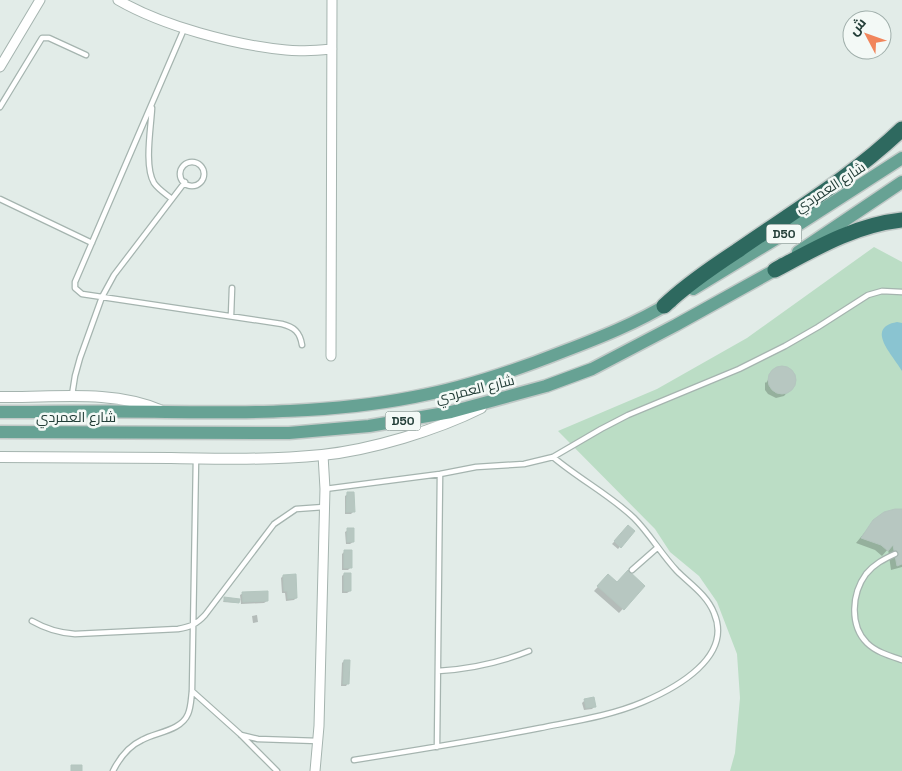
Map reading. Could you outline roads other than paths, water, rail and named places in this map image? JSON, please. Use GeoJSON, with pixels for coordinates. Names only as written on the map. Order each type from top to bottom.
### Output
{"type":"FeatureCollection","features":[{"type":"Feature","properties":{"kind":"highway"},"geometry":{"type":"LineString","coordinates":[[664,306],[701,275],[856,168],[902,129]]}},
{"type":"Feature","properties":{"kind":"highway"},"geometry":{"type":"LineString","coordinates":[[775,270],[852,231],[871,225],[902,220]]}},
{"type":"Feature","properties":{"kind":"main road","name":"شارع العمردي"},"geometry":{"type":"LineString","coordinates":[[0,412],[307,410],[381,403],[421,396],[490,378],[534,363],[613,331],[664,306],[787,232],[902,158]]}},
{"type":"Feature","properties":{"kind":"main road","name":"شارع العمردي"},"geometry":{"type":"LineString","coordinates":[[0,432],[197,434],[313,432],[396,422],[451,412],[546,386],[592,368],[676,326],[775,270],[826,232],[902,182]]}},
{"type":"Feature","properties":{"kind":"street"},"geometry":{"type":"LineString","coordinates":[[0,67],[40,0]]}},
{"type":"Feature","properties":{"kind":"street"},"geometry":{"type":"LineString","coordinates":[[118,0],[184,28],[239,42],[279,49],[332,49]]}},
{"type":"Feature","properties":{"kind":"street"},"geometry":{"type":"LineString","coordinates":[[331,356],[332,0]]}},
{"type":"Feature","properties":{"kind":"street"},"geometry":{"type":"LineString","coordinates":[[0,397],[121,399],[144,404],[166,412]]}},
{"type":"Feature","properties":{"kind":"street"},"geometry":{"type":"LineString","coordinates":[[0,457],[196,458],[323,455],[400,438],[450,421],[498,399]]}},
{"type":"Feature","properties":{"kind":"street"},"geometry":{"type":"LineString","coordinates":[[314,771],[318,741],[325,489],[323,455]]}},
{"type":"Feature","properties":{"kind":"lane"},"geometry":{"type":"LineString","coordinates":[[184,28],[92,243],[75,288],[82,294],[102,298],[286,325],[301,336],[302,345]]}},
{"type":"Feature","properties":{"kind":"lane"},"geometry":{"type":"LineString","coordinates":[[0,107],[42,38],[49,38],[86,55]]}},
{"type":"Feature","properties":{"kind":"lane"},"geometry":{"type":"LineString","coordinates":[[152,104],[150,170],[157,186],[172,199]]}},
{"type":"Feature","properties":{"kind":"lane"},"geometry":{"type":"LineString","coordinates":[[193,162],[200,165],[204,176],[200,183],[192,186],[184,182],[181,176],[182,168],[193,162]]}},
{"type":"Feature","properties":{"kind":"lane"},"geometry":{"type":"LineString","coordinates":[[72,397],[77,368],[102,298],[114,275],[184,182]]}},
{"type":"Feature","properties":{"kind":"lane"},"geometry":{"type":"LineString","coordinates":[[0,199],[92,243]]}},
{"type":"Feature","properties":{"kind":"lane"},"geometry":{"type":"LineString","coordinates":[[231,316],[232,288]]}},
{"type":"Feature","properties":{"kind":"lane"},"geometry":{"type":"LineString","coordinates":[[325,489],[440,474],[476,467],[524,464],[553,457],[628,415],[739,369],[785,346],[868,295],[882,291],[902,292]]}},
{"type":"Feature","properties":{"kind":"lane"},"geometry":{"type":"LineString","coordinates":[[354,760],[437,747],[603,716],[641,703],[660,694],[696,671],[708,660],[715,646],[719,630],[715,614],[708,600],[676,570],[643,528],[626,511],[553,457]]}},
{"type":"Feature","properties":{"kind":"lane"},"geometry":{"type":"LineString","coordinates":[[113,771],[130,748],[140,741],[179,725],[190,708],[192,691],[196,458]]}},
{"type":"Feature","properties":{"kind":"lane"},"geometry":{"type":"LineString","coordinates":[[437,747],[440,474]]}},
{"type":"Feature","properties":{"kind":"lane"},"geometry":{"type":"LineString","coordinates":[[32,621],[60,633],[75,634],[178,629],[192,626],[200,621],[274,524],[296,509],[324,507]]}},
{"type":"Feature","properties":{"kind":"lane"},"geometry":{"type":"LineString","coordinates":[[632,570],[657,548]]}},
{"type":"Feature","properties":{"kind":"lane"},"geometry":{"type":"LineString","coordinates":[[895,554],[877,564],[866,574],[857,594],[854,615],[860,633],[867,643],[902,660]]}},
{"type":"Feature","properties":{"kind":"lane"},"geometry":{"type":"LineString","coordinates":[[438,671],[488,665],[530,651]]}},
{"type":"Feature","properties":{"kind":"lane"},"geometry":{"type":"LineString","coordinates":[[192,691],[240,734],[277,771]]}},
{"type":"Feature","properties":{"kind":"lane"},"geometry":{"type":"LineString","coordinates":[[240,734],[258,739],[318,741]]}},
{"type":"Feature","properties":{"kind":"water"},"geometry":{"type":"Polygon","coordinates":[[[897,322],[902,323],[902,371],[884,343],[882,336],[883,330],[887,325],[897,322]]]}}]}
